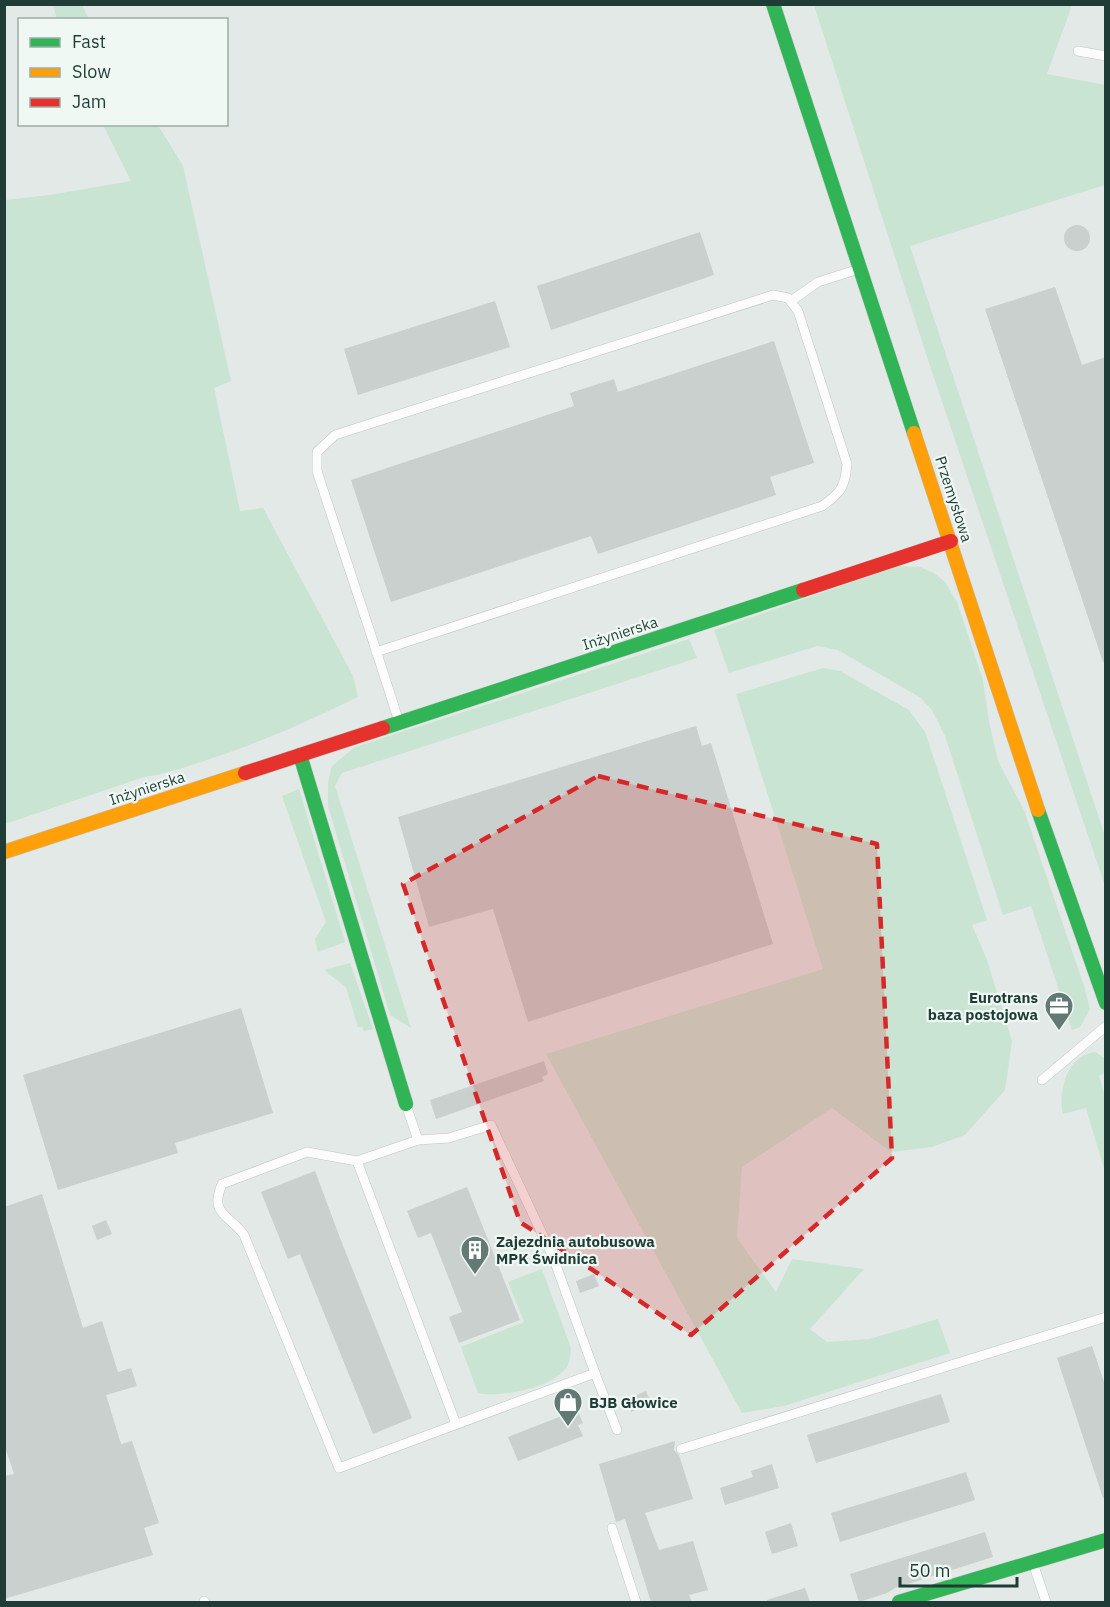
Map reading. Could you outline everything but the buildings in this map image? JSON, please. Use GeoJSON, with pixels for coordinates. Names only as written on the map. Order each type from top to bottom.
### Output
{"type":"FeatureCollection","features":[{"type":"Feature","properties":{"kind":"street","name":"Przemysłowa"},"geometry":{"type":"LineString","coordinates":[[773,4],[1048,838],[1106,1003]]}},
{"type":"Feature","properties":{"kind":"street","name":"Inżynierska"},"geometry":{"type":"LineString","coordinates":[[4,852],[951,542]]}},
{"type":"Feature","properties":{"kind":"street"},"geometry":{"type":"LineString","coordinates":[[300,755],[406,1104]]}},
{"type":"Feature","properties":{"kind":"street"},"geometry":{"type":"LineString","coordinates":[[899,1602],[1106,1540]]}},
{"type":"Feature","properties":{"kind":"lane"},"geometry":{"type":"LineString","coordinates":[[1078,51],[1106,56]]}},
{"type":"Feature","properties":{"kind":"lane"},"geometry":{"type":"LineString","coordinates":[[790,301],[818,282],[861,269]]}},
{"type":"Feature","properties":{"kind":"lane"},"geometry":{"type":"LineString","coordinates":[[376,652],[822,506],[838,495],[846,480],[847,464],[798,311],[788,298],[773,295],[335,435],[317,452],[317,471],[376,652],[399,722]]}},
{"type":"Feature","properties":{"kind":"lane"},"geometry":{"type":"LineString","coordinates":[[1042,1080],[1106,1026]]}},
{"type":"Feature","properties":{"kind":"lane"},"geometry":{"type":"LineString","coordinates":[[406,1104],[417,1140]]}},
{"type":"Feature","properties":{"kind":"lane"},"geometry":{"type":"LineString","coordinates":[[595,1373],[339,1468],[244,1235],[236,1224],[218,1209],[217,1196],[222,1184],[307,1152],[357,1161],[417,1140],[449,1138],[491,1125],[553,1257],[617,1431]]}},
{"type":"Feature","properties":{"kind":"lane"},"geometry":{"type":"LineString","coordinates":[[357,1161],[456,1424]]}},
{"type":"Feature","properties":{"kind":"lane"},"geometry":{"type":"LineString","coordinates":[[681,1449],[1106,1317]]}},
{"type":"Feature","properties":{"kind":"lane"},"geometry":{"type":"LineString","coordinates":[[612,1528],[636,1602]]}},
{"type":"Feature","properties":{"kind":"lane"},"geometry":{"type":"LineString","coordinates":[[1032,1561],[1046,1602]]}},
{"type":"Feature","properties":{"kind":"highlighted area"},"geometry":{"type":"Polygon","coordinates":[[[598,776],[877,844],[892,1158],[691,1335],[520,1222],[403,884],[598,776]]]}},
{"type":"Feature","properties":{"kind":"green space"},"geometry":{"type":"Polygon","coordinates":[[[53,5],[82,5],[88,18],[57,18],[53,5]]]}},
{"type":"Feature","properties":{"kind":"green space"},"geometry":{"type":"Polygon","coordinates":[[[814,5],[1072,5],[1047,74],[1105,85],[1105,185],[910,246],[1105,836],[1105,886],[928,360],[814,5]]]}},
{"type":"Feature","properties":{"kind":"green space"},"geometry":{"type":"Polygon","coordinates":[[[104,126],[159,126],[183,166],[231,381],[214,388],[240,511],[263,508],[353,676],[358,697],[284,731],[226,753],[176,770],[144,777],[5,824],[5,200],[131,181],[104,126]]]}},
{"type":"Feature","properties":{"kind":"green space"},"geometry":{"type":"Polygon","coordinates":[[[899,566],[920,567],[934,573],[945,582],[957,602],[983,680],[998,761],[1024,810],[1085,989],[1090,1009],[1080,1027],[1072,1030],[1031,906],[1003,915],[945,736],[932,710],[921,698],[838,650],[817,646],[729,673],[714,630],[899,566]]]}},
{"type":"Feature","properties":{"kind":"green space"},"geometry":{"type":"Polygon","coordinates":[[[689,639],[697,658],[342,773],[335,786],[411,1028],[390,1015],[328,806],[328,783],[332,766],[355,747],[689,639]]]}},
{"type":"Feature","properties":{"kind":"green space"},"geometry":{"type":"Polygon","coordinates":[[[823,668],[840,671],[909,710],[925,732],[987,920],[972,925],[987,960],[1012,1041],[1005,1090],[965,1135],[932,1147],[891,1152],[832,1108],[742,1167],[737,1238],[776,1292],[792,1259],[864,1269],[810,1329],[827,1342],[869,1339],[938,1319],[950,1353],[784,1406],[742,1413],[546,1054],[823,969],[736,694],[823,668]]]}},
{"type":"Feature","properties":{"kind":"green space"},"geometry":{"type":"Polygon","coordinates":[[[299,789],[345,942],[318,952],[315,939],[326,922],[282,796],[299,789]]]}},
{"type":"Feature","properties":{"kind":"green space"},"geometry":{"type":"Polygon","coordinates":[[[350,963],[373,1029],[364,1031],[362,1027],[358,1027],[346,987],[324,970],[350,963]]]}},
{"type":"Feature","properties":{"kind":"green space"},"geometry":{"type":"Polygon","coordinates":[[[1095,1052],[1105,1058],[1105,1073],[1099,1076],[1105,1097],[1105,1172],[1086,1108],[1063,1114],[1062,1105],[1064,1085],[1071,1067],[1085,1055],[1095,1052]]]}},
{"type":"Feature","properties":{"kind":"green space"},"geometry":{"type":"Polygon","coordinates":[[[542,1269],[571,1348],[567,1367],[550,1381],[526,1390],[500,1394],[478,1393],[461,1347],[524,1322],[508,1282],[542,1269]]]}},
{"type":"Feature","properties":{"kind":"traffic: fast"},"geometry":{"type":"LineString","coordinates":[[773,4],[914,433]]}},
{"type":"Feature","properties":{"kind":"traffic: fast"},"geometry":{"type":"LineString","coordinates":[[383,728],[803,590]]}},
{"type":"Feature","properties":{"kind":"traffic: fast"},"geometry":{"type":"LineString","coordinates":[[300,755],[406,1104]]}},
{"type":"Feature","properties":{"kind":"traffic: fast"},"geometry":{"type":"LineString","coordinates":[[1038,810],[1106,1003]]}},
{"type":"Feature","properties":{"kind":"traffic: fast"},"geometry":{"type":"LineString","coordinates":[[899,1602],[1106,1540]]}},
{"type":"Feature","properties":{"kind":"traffic: slow"},"geometry":{"type":"LineString","coordinates":[[914,433],[1038,810]]}},
{"type":"Feature","properties":{"kind":"traffic: slow"},"geometry":{"type":"LineString","coordinates":[[4,852],[245,773]]}},
{"type":"Feature","properties":{"kind":"traffic: jam"},"geometry":{"type":"LineString","coordinates":[[803,590],[951,541]]}},
{"type":"Feature","properties":{"kind":"traffic: jam"},"geometry":{"type":"LineString","coordinates":[[245,773],[383,728]]}},
{"type":"Feature","properties":{"kind":"place","name":"Eurotrans baza postojowa"},"geometry":{"type":"Point","coordinates":[1059,1032]}},
{"type":"Feature","properties":{"kind":"place","name":"Zajezdnia autobusowa MPK Świdnica"},"geometry":{"type":"Point","coordinates":[475,1276]}},
{"type":"Feature","properties":{"kind":"place","name":"BJB Głowice"},"geometry":{"type":"Point","coordinates":[568,1428]}}]}
